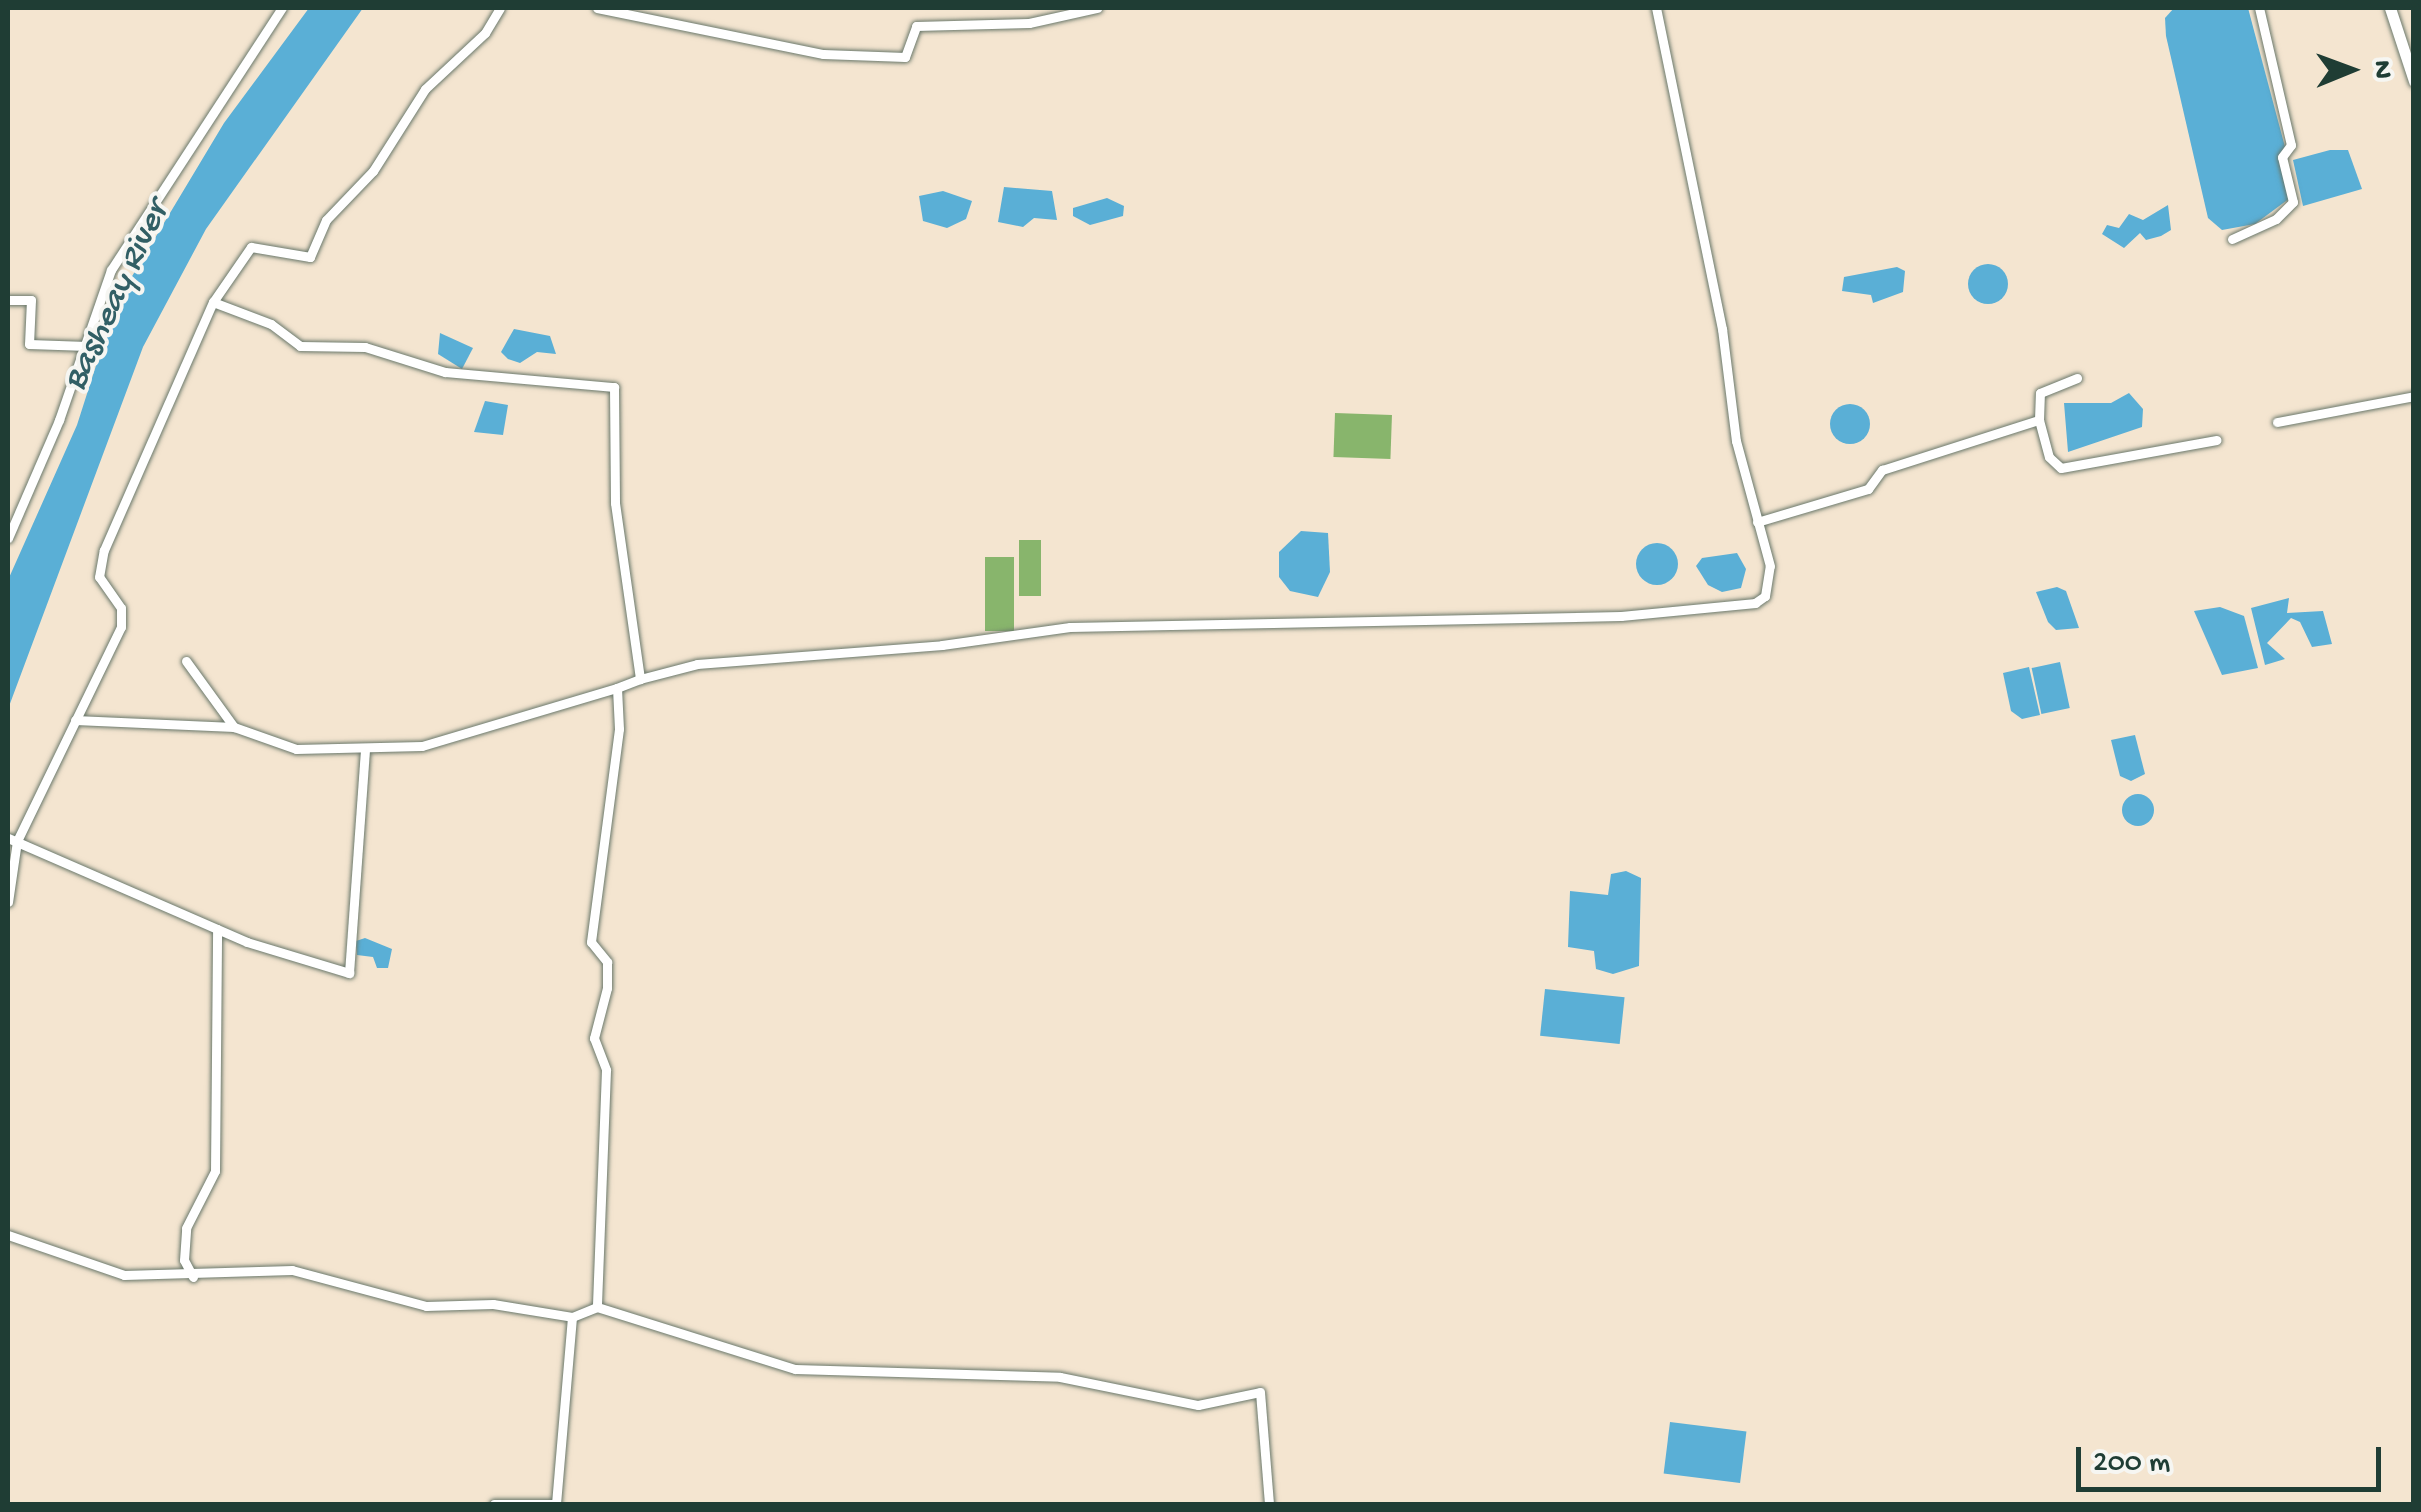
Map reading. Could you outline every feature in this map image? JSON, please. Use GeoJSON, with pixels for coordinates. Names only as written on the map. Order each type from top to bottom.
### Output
{"type":"FeatureCollection","features":[{"type":"Feature","properties":{"kind":"street"},"geometry":{"type":"LineString","coordinates":[[8,538],[87,346],[111,270],[282,8]]}},
{"type":"Feature","properties":{"kind":"street"},"geometry":{"type":"LineString","coordinates":[[8,902],[12,839],[121,627],[120,608],[99,576],[104,550],[214,302],[251,246],[310,257],[326,220],[373,171],[425,89],[484,33],[500,8]]}},
{"type":"Feature","properties":{"kind":"street"},"geometry":{"type":"LineString","coordinates":[[597,8],[822,54],[905,57],[916,26],[1029,24],[1097,8]]}},
{"type":"Feature","properties":{"kind":"street"},"geometry":{"type":"LineString","coordinates":[[75,720],[234,727],[279,746],[422,746],[697,664],[942,646],[1070,628],[1620,616],[1755,603],[1771,582],[1736,441],[1722,329],[1656,8]]}},
{"type":"Feature","properties":{"kind":"street"},"geometry":{"type":"LineString","coordinates":[[2232,239],[2276,219],[2293,202],[2282,157],[2291,146],[2258,8]]}},
{"type":"Feature","properties":{"kind":"street"},"geometry":{"type":"LineString","coordinates":[[2390,8],[2414,81]]}},
{"type":"Feature","properties":{"kind":"street"},"geometry":{"type":"LineString","coordinates":[[8,300],[31,300],[29,344],[87,346]]}},
{"type":"Feature","properties":{"kind":"street"},"geometry":{"type":"LineString","coordinates":[[214,302],[271,324],[300,346],[365,347],[444,372],[614,387],[615,503],[640,679]]}},
{"type":"Feature","properties":{"kind":"street"},"geometry":{"type":"LineString","coordinates":[[2077,378],[2040,393],[2039,420],[2049,457],[2061,468],[2217,440]]}},
{"type":"Feature","properties":{"kind":"street"},"geometry":{"type":"LineString","coordinates":[[2277,422],[2414,396]]}},
{"type":"Feature","properties":{"kind":"street"},"geometry":{"type":"LineString","coordinates":[[1757,522],[1868,489],[1882,470],[2039,420]]}},
{"type":"Feature","properties":{"kind":"street"},"geometry":{"type":"LineString","coordinates":[[186,661],[234,727]]}},
{"type":"Feature","properties":{"kind":"street"},"geometry":{"type":"LineString","coordinates":[[598,1307],[606,1070],[594,1038],[607,962],[592,942],[619,729],[617,688]]}},
{"type":"Feature","properties":{"kind":"street"},"geometry":{"type":"LineString","coordinates":[[12,839],[216,929],[349,973],[365,748]]}},
{"type":"Feature","properties":{"kind":"street"},"geometry":{"type":"LineString","coordinates":[[193,1277],[184,1260],[186,1228],[215,1172],[216,929]]}},
{"type":"Feature","properties":{"kind":"street"},"geometry":{"type":"LineString","coordinates":[[8,1235],[124,1275],[193,1277],[292,1270],[426,1306],[493,1304],[572,1318],[598,1307],[795,1369],[1060,1377],[1198,1405],[1260,1392],[1269,1504]]}},
{"type":"Feature","properties":{"kind":"street"},"geometry":{"type":"LineString","coordinates":[[494,1504],[556,1504],[572,1318]]}},
{"type":"Feature","properties":{"kind":"green space"},"geometry":{"type":"Polygon","coordinates":[[[1335,413],[1392,415],[1390,459],[1333,457],[1335,413]]]}},
{"type":"Feature","properties":{"kind":"green space"},"geometry":{"type":"Polygon","coordinates":[[[1019,540],[1041,540],[1041,596],[1019,596],[1019,540]]]}},
{"type":"Feature","properties":{"kind":"green space"},"geometry":{"type":"Polygon","coordinates":[[[985,557],[1014,557],[1014,631],[985,631],[985,557]]]}},
{"type":"Feature","properties":{"kind":"water"},"geometry":{"type":"Polygon","coordinates":[[[309,8],[363,8],[206,229],[143,347],[8,709],[8,580],[77,425],[116,303],[224,123],[309,8]]]}},
{"type":"Feature","properties":{"kind":"water"},"geometry":{"type":"Polygon","coordinates":[[[2174,8],[2248,8],[2285,147],[2290,198],[2255,224],[2222,230],[2208,218],[2166,36],[2165,18],[2174,8]]]}},
{"type":"Feature","properties":{"kind":"water"},"geometry":{"type":"Polygon","coordinates":[[[2330,150],[2348,150],[2362,189],[2303,206],[2293,160],[2330,150]]]}},
{"type":"Feature","properties":{"kind":"water"},"geometry":{"type":"Polygon","coordinates":[[[1004,187],[1052,191],[1057,220],[1034,218],[1023,227],[998,222],[1004,187]]]}},
{"type":"Feature","properties":{"kind":"water"},"geometry":{"type":"Polygon","coordinates":[[[943,191],[972,201],[966,219],[947,228],[923,221],[919,196],[943,191]]]}},
{"type":"Feature","properties":{"kind":"water"},"geometry":{"type":"Polygon","coordinates":[[[1107,198],[1124,206],[1123,216],[1090,225],[1073,216],[1073,208],[1107,198]]]}},
{"type":"Feature","properties":{"kind":"water"},"geometry":{"type":"Polygon","coordinates":[[[2168,205],[2171,230],[2161,236],[2146,240],[2140,233],[2124,248],[2102,234],[2107,225],[2119,228],[2129,214],[2143,220],[2168,205]]]}},
{"type":"Feature","properties":{"kind":"water"},"geometry":{"type":"Polygon","coordinates":[[[1988,264],[2002,270],[2008,284],[2002,298],[1988,304],[1974,298],[1968,284],[1974,270],[1988,264]]]}},
{"type":"Feature","properties":{"kind":"water"},"geometry":{"type":"Polygon","coordinates":[[[1897,267],[1905,271],[1903,292],[1873,303],[1871,295],[1842,291],[1844,277],[1897,267]]]}},
{"type":"Feature","properties":{"kind":"water"},"geometry":{"type":"Polygon","coordinates":[[[514,329],[550,336],[556,354],[537,352],[520,363],[508,359],[501,352],[514,329]]]}},
{"type":"Feature","properties":{"kind":"water"},"geometry":{"type":"Polygon","coordinates":[[[440,333],[473,348],[462,369],[438,354],[440,333]]]}},
{"type":"Feature","properties":{"kind":"water"},"geometry":{"type":"Polygon","coordinates":[[[2129,393],[2143,409],[2142,427],[2068,452],[2064,403],[2111,403],[2129,393]]]}},
{"type":"Feature","properties":{"kind":"water"},"geometry":{"type":"Polygon","coordinates":[[[485,401],[508,405],[503,435],[474,432],[485,401]]]}},
{"type":"Feature","properties":{"kind":"water"},"geometry":{"type":"Polygon","coordinates":[[[1850,404],[1864,410],[1870,424],[1864,438],[1850,444],[1836,438],[1830,424],[1836,410],[1850,404]]]}},
{"type":"Feature","properties":{"kind":"water"},"geometry":{"type":"Polygon","coordinates":[[[1301,531],[1328,533],[1330,572],[1318,597],[1290,591],[1279,577],[1279,552],[1301,531]]]}},
{"type":"Feature","properties":{"kind":"water"},"geometry":{"type":"Polygon","coordinates":[[[1657,543],[1672,549],[1678,564],[1672,579],[1657,585],[1642,579],[1636,564],[1642,549],[1657,543]]]}},
{"type":"Feature","properties":{"kind":"water"},"geometry":{"type":"Polygon","coordinates":[[[1737,553],[1746,569],[1741,588],[1722,592],[1708,585],[1696,566],[1702,558],[1737,553]]]}},
{"type":"Feature","properties":{"kind":"water"},"geometry":{"type":"Polygon","coordinates":[[[2057,587],[2066,591],[2079,628],[2056,630],[2048,622],[2036,592],[2057,587]]]}},
{"type":"Feature","properties":{"kind":"water"},"geometry":{"type":"Polygon","coordinates":[[[2289,598],[2287,613],[2323,611],[2332,644],[2312,647],[2300,622],[2291,618],[2267,643],[2285,659],[2265,665],[2251,608],[2289,598]]]}},
{"type":"Feature","properties":{"kind":"water"},"geometry":{"type":"Polygon","coordinates":[[[2220,607],[2244,616],[2258,668],[2222,675],[2194,611],[2220,607]]]}},
{"type":"Feature","properties":{"kind":"water"},"geometry":{"type":"Polygon","coordinates":[[[2060,662],[2070,708],[2041,714],[2032,668],[2060,662]]]}},
{"type":"Feature","properties":{"kind":"water"},"geometry":{"type":"Polygon","coordinates":[[[2029,667],[2040,715],[2022,719],[2011,711],[2003,673],[2029,667]]]}},
{"type":"Feature","properties":{"kind":"water"},"geometry":{"type":"Polygon","coordinates":[[[2135,735],[2145,774],[2131,781],[2120,776],[2111,740],[2135,735]]]}},
{"type":"Feature","properties":{"kind":"water"},"geometry":{"type":"Polygon","coordinates":[[[2138,794],[2150,798],[2154,810],[2150,822],[2138,826],[2126,822],[2122,810],[2126,798],[2138,794]]]}},
{"type":"Feature","properties":{"kind":"water"},"geometry":{"type":"Polygon","coordinates":[[[1626,871],[1641,878],[1639,966],[1613,974],[1596,969],[1594,951],[1568,947],[1570,891],[1608,895],[1611,874],[1626,871]]]}},
{"type":"Feature","properties":{"kind":"water"},"geometry":{"type":"Polygon","coordinates":[[[365,938],[392,949],[388,968],[377,968],[373,957],[357,955],[356,941],[365,938]]]}},
{"type":"Feature","properties":{"kind":"water"},"geometry":{"type":"Polygon","coordinates":[[[1545,989],[1625,997],[1620,1044],[1540,1036],[1545,989]]]}},
{"type":"Feature","properties":{"kind":"water"},"geometry":{"type":"Polygon","coordinates":[[[1670,1422],[1746,1431],[1740,1483],[1664,1474],[1670,1422]]]}},
{"type":"Feature","properties":{"kind":"water label","name":"Basheay River"},"geometry":{"type":"Point","coordinates":[118,297]}}]}
